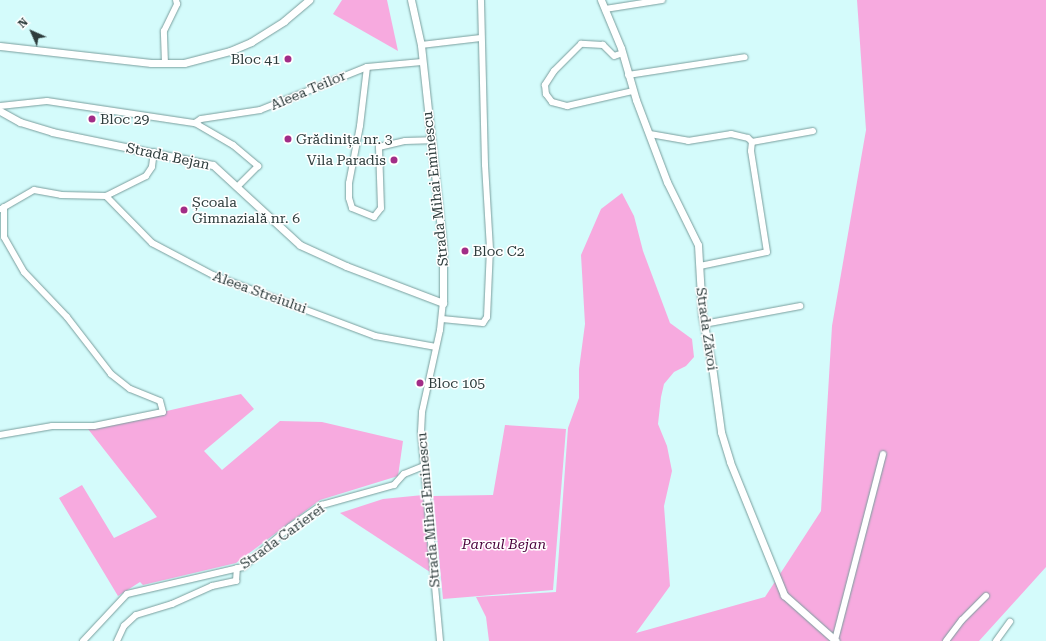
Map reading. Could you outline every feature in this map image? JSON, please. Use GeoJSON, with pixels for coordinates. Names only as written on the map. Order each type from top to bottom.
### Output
{"type":"FeatureCollection","features":[{"type":"Feature","properties":{"kind":"street"},"geometry":{"type":"LineString","coordinates":[[165,64],[164,31],[177,4],[176,0]]}},
{"type":"Feature","properties":{"kind":"street"},"geometry":{"type":"LineString","coordinates":[[0,46],[165,64],[196,61],[240,48],[284,21],[309,0]]}},
{"type":"Feature","properties":{"kind":"street","name":"Strada Mihai Eminescu"},"geometry":{"type":"LineString","coordinates":[[410,0],[421,45],[430,140],[443,248],[442,319],[422,412],[424,466],[440,641]]}},
{"type":"Feature","properties":{"kind":"street"},"geometry":{"type":"LineString","coordinates":[[442,319],[483,323],[487,317],[490,249],[481,38],[481,0]]}},
{"type":"Feature","properties":{"kind":"street","name":"Strada Zăvoi"},"geometry":{"type":"LineString","coordinates":[[601,0],[623,53],[633,91],[673,198],[698,245],[704,324],[721,432],[744,502],[784,595],[835,640]]}},
{"type":"Feature","properties":{"kind":"street"},"geometry":{"type":"LineString","coordinates":[[605,9],[662,0]]}},
{"type":"Feature","properties":{"kind":"street"},"geometry":{"type":"LineString","coordinates":[[421,45],[481,38]]}},
{"type":"Feature","properties":{"kind":"street"},"geometry":{"type":"LineString","coordinates":[[623,53],[614,56],[603,44],[581,44],[554,71],[545,86],[546,94],[552,102],[567,106],[633,91]]}},
{"type":"Feature","properties":{"kind":"street"},"geometry":{"type":"LineString","coordinates":[[628,75],[745,57]]}},
{"type":"Feature","properties":{"kind":"street","name":"Aleea Teilor"},"geometry":{"type":"LineString","coordinates":[[195,123],[202,119],[260,110],[367,67],[422,62]]}},
{"type":"Feature","properties":{"kind":"street"},"geometry":{"type":"LineString","coordinates":[[367,67],[360,126],[349,183],[349,198],[352,208],[374,217],[381,208],[379,147],[405,141],[430,140]]}},
{"type":"Feature","properties":{"kind":"street","name":"Aleea Teilor"},"geometry":{"type":"LineString","coordinates":[[0,106],[48,100],[195,123],[233,145],[258,166],[238,186]]}},
{"type":"Feature","properties":{"kind":"street","name":"Strada Bejan"},"geometry":{"type":"LineString","coordinates":[[0,111],[20,122],[52,132],[213,165],[238,186],[282,230],[300,245],[346,266],[442,303]]}},
{"type":"Feature","properties":{"kind":"street"},"geometry":{"type":"LineString","coordinates":[[752,142],[813,131]]}},
{"type":"Feature","properties":{"kind":"street"},"geometry":{"type":"LineString","coordinates":[[650,134],[688,140],[731,134],[748,138],[752,142]]}},
{"type":"Feature","properties":{"kind":"street"},"geometry":{"type":"LineString","coordinates":[[700,266],[767,252],[751,151],[752,142]]}},
{"type":"Feature","properties":{"kind":"street"},"geometry":{"type":"LineString","coordinates":[[0,435],[52,426],[94,426],[163,412],[160,401],[130,389],[111,374],[67,317],[24,272],[4,237],[2,208],[34,190],[61,195],[106,196],[119,191],[150,172],[154,152]]}},
{"type":"Feature","properties":{"kind":"street","name":"Aleea Streiului"},"geometry":{"type":"LineString","coordinates":[[106,196],[152,243],[193,266],[375,336],[436,347]]}},
{"type":"Feature","properties":{"kind":"street"},"geometry":{"type":"LineString","coordinates":[[704,324],[800,306]]}},
{"type":"Feature","properties":{"kind":"street"},"geometry":{"type":"LineString","coordinates":[[835,640],[882,454]]}},
{"type":"Feature","properties":{"kind":"street","name":"Strada Carierei"},"geometry":{"type":"LineString","coordinates":[[83,641],[127,594],[237,568],[252,560],[290,527],[322,504],[394,485],[404,474],[424,466]]}},
{"type":"Feature","properties":{"kind":"street"},"geometry":{"type":"LineString","coordinates":[[117,641],[124,626],[136,615],[172,604],[212,586],[236,581],[237,568]]}},
{"type":"Feature","properties":{"kind":"street"},"geometry":{"type":"LineString","coordinates":[[946,641],[962,620],[986,596]]}},
{"type":"Feature","properties":{"kind":"street"},"geometry":{"type":"LineString","coordinates":[[996,641],[1010,622]]}},
{"type":"Feature","properties":{"kind":"green space"},"geometry":{"type":"Polygon","coordinates":[[[342,0],[387,0],[398,51],[333,14],[342,0]]]}},
{"type":"Feature","properties":{"kind":"green space"},"geometry":{"type":"Polygon","coordinates":[[[857,0],[1046,0],[1046,567],[979,641],[489,641],[486,617],[476,597],[556,592],[568,428],[579,398],[579,369],[585,324],[581,255],[601,209],[622,193],[634,216],[643,251],[670,323],[692,339],[694,357],[686,366],[674,372],[664,384],[661,397],[658,424],[667,446],[672,471],[664,506],[670,586],[636,633],[765,597],[821,511],[832,326],[866,130],[857,0]]]}},
{"type":"Feature","properties":{"kind":"green space"},"geometry":{"type":"Polygon","coordinates":[[[241,394],[254,409],[204,451],[222,470],[280,421],[322,422],[403,441],[398,476],[320,500],[236,563],[143,585],[140,582],[118,596],[59,498],[82,485],[114,538],[157,517],[88,429],[241,394]]]}},
{"type":"Feature","properties":{"kind":"green space","name":"Parcul Bejan"},"geometry":{"type":"Polygon","coordinates":[[[505,425],[566,429],[553,590],[443,599],[433,496],[493,495],[505,425]]]}},
{"type":"Feature","properties":{"kind":"green space"},"geometry":{"type":"Polygon","coordinates":[[[423,495],[430,572],[340,513],[383,499],[423,495]]]}},
{"type":"Feature","properties":{"kind":"place","name":"Bloc 41"},"geometry":{"type":"Point","coordinates":[288,59]}},
{"type":"Feature","properties":{"kind":"place","name":"Bloc 29"},"geometry":{"type":"Point","coordinates":[92,119]}},
{"type":"Feature","properties":{"kind":"place","name":"Grădinița nr. 3"},"geometry":{"type":"Point","coordinates":[288,139]}},
{"type":"Feature","properties":{"kind":"place","name":"Vila Paradis"},"geometry":{"type":"Point","coordinates":[394,160]}},
{"type":"Feature","properties":{"kind":"place","name":"Școala Gimnazială nr. 6"},"geometry":{"type":"Point","coordinates":[184,210]}},
{"type":"Feature","properties":{"kind":"place","name":"Bloc C2"},"geometry":{"type":"Point","coordinates":[465,251]}},
{"type":"Feature","properties":{"kind":"place","name":"Bloc 105"},"geometry":{"type":"Point","coordinates":[420,383]}}]}
